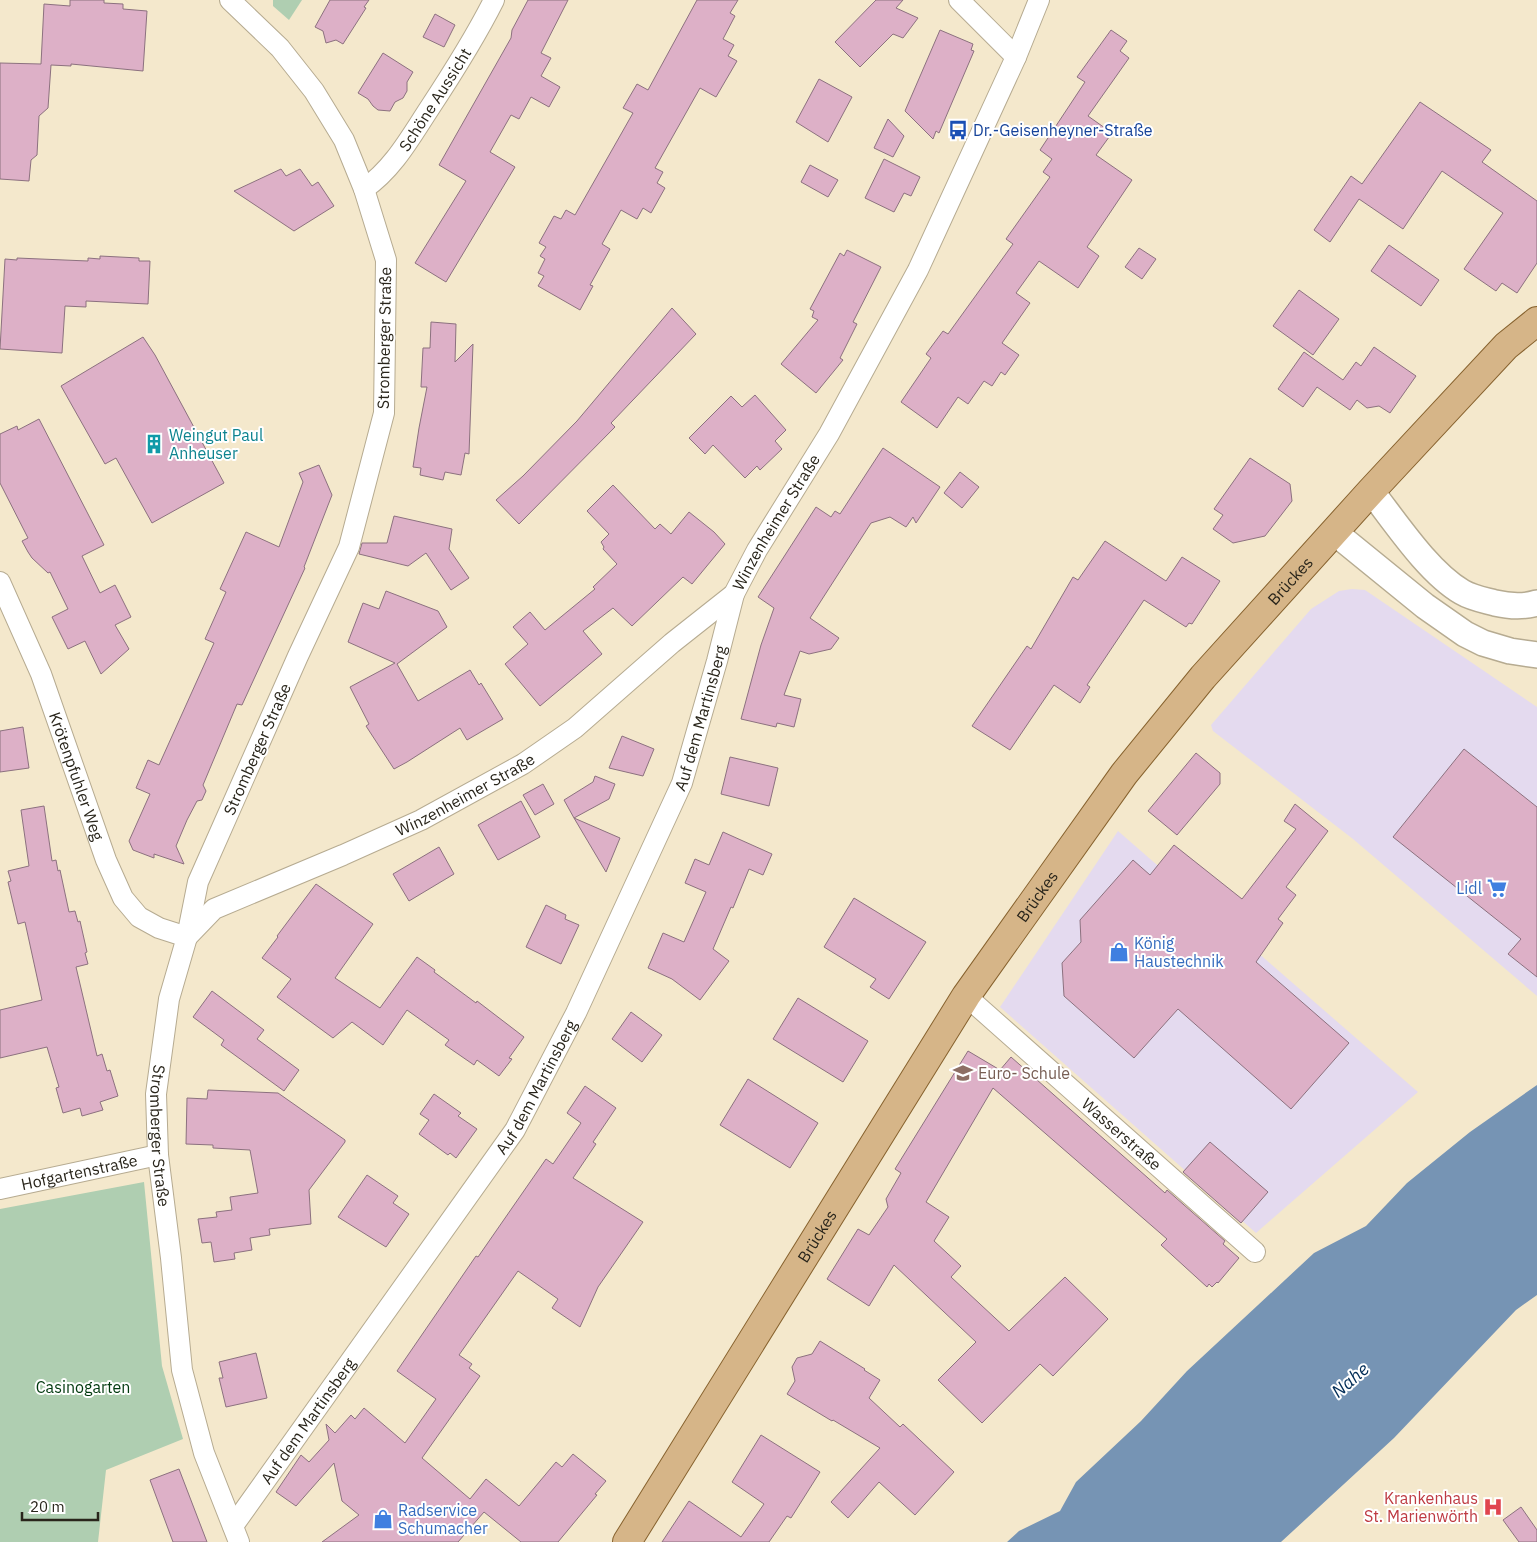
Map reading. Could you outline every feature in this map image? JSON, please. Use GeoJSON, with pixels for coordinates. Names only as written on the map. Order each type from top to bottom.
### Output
{"type":"FeatureCollection","features":[{"type":"Feature","properties":{"kind":"main road","name":"Brückes"},"geometry":{"type":"LineString","coordinates":[[627,1542],[966,996],[1124,774],[1203,677],[1334,532],[1506,346],[1537,321]]}},
{"type":"Feature","properties":{"kind":"street","name":"Stromberger Straße"},"geometry":{"type":"LineString","coordinates":[[230,0],[280,48],[314,91],[344,140],[364,189],[386,260],[384,413],[350,547],[298,656],[198,882],[187,936],[168,1000],[156,1094],[158,1155],[182,1370],[204,1453],[236,1534]]}},
{"type":"Feature","properties":{"kind":"street","name":"Schöne Aussicht"},"geometry":{"type":"LineString","coordinates":[[364,189],[375,182],[400,154],[463,58],[494,0]]}},
{"type":"Feature","properties":{"kind":"street"},"geometry":{"type":"LineString","coordinates":[[959,0],[1016,57]]}},
{"type":"Feature","properties":{"kind":"street","name":"Winzenheimer Straße"},"geometry":{"type":"LineString","coordinates":[[187,936],[214,909],[421,820],[523,764],[575,728],[672,643],[734,594],[757,550],[829,434],[918,270],[1016,57],[1039,0]]}},
{"type":"Feature","properties":{"kind":"street"},"geometry":{"type":"LineString","coordinates":[[1372,491],[1431,566],[1446,581],[1463,592],[1481,600],[1518,606],[1537,603]]}},
{"type":"Feature","properties":{"kind":"street"},"geometry":{"type":"LineString","coordinates":[[1334,532],[1425,606],[1465,634],[1483,643],[1510,651],[1537,655]]}},
{"type":"Feature","properties":{"kind":"street","name":"Krötenpfuhler Weg"},"geometry":{"type":"LineString","coordinates":[[0,582],[41,674],[106,860],[123,898],[138,916],[159,928],[187,936]]}},
{"type":"Feature","properties":{"kind":"street","name":"Auf dem Martinsberg"},"geometry":{"type":"LineString","coordinates":[[236,1534],[515,1130],[576,1013],[682,783],[718,661],[734,594]]}},
{"type":"Feature","properties":{"kind":"street","name":"Wasserstraße"},"geometry":{"type":"LineString","coordinates":[[966,996],[1255,1252]]}},
{"type":"Feature","properties":{"kind":"street","name":"Hofgartenstraße"},"geometry":{"type":"LineString","coordinates":[[0,1189],[158,1155]]}},
{"type":"Feature","properties":{"kind":"shaded area"},"geometry":{"type":"Polygon","coordinates":[[[1365,590],[1537,707],[1537,996],[1353,839],[1213,731],[1211,725],[1311,609],[1339,591],[1365,590]]]}},
{"type":"Feature","properties":{"kind":"shaded area"},"geometry":{"type":"Polygon","coordinates":[[[1118,831],[1418,1092],[1256,1233],[1000,1007],[1118,831]]]}},
{"type":"Feature","properties":{"kind":"green space"},"geometry":{"type":"Polygon","coordinates":[[[273,0],[302,0],[289,20],[273,6],[273,0]]]}},
{"type":"Feature","properties":{"kind":"green space","name":"Casinogarten"},"geometry":{"type":"Polygon","coordinates":[[[144,1182],[162,1366],[183,1439],[106,1470],[98,1542],[0,1542],[0,1209],[144,1182]]]}},
{"type":"Feature","properties":{"kind":"water","name":"Nahe"},"geometry":{"type":"Polygon","coordinates":[[[1537,1085],[1537,1295],[1516,1310],[1394,1438],[1281,1542],[1007,1542],[1019,1531],[1060,1511],[1076,1482],[1141,1421],[1187,1371],[1314,1253],[1366,1226],[1407,1183],[1470,1132],[1537,1085]]]}},
{"type":"Feature","properties":{"kind":"building"},"geometry":{"type":"Polygon","coordinates":[[[70,0],[104,0],[104,3],[123,4],[123,9],[147,11],[143,71],[71,64],[71,66],[51,65],[48,108],[39,116],[37,155],[31,160],[29,181],[0,179],[0,63],[41,64],[44,4],[70,6],[70,0]]]}},
{"type":"Feature","properties":{"kind":"building"},"geometry":{"type":"Polygon","coordinates":[[[330,0],[369,0],[343,44],[336,40],[326,43],[323,31],[315,27],[330,0]]]}},
{"type":"Feature","properties":{"kind":"building"},"geometry":{"type":"Polygon","coordinates":[[[528,0],[568,0],[541,53],[551,58],[541,76],[560,87],[549,107],[531,97],[519,119],[511,115],[490,152],[515,167],[446,282],[415,263],[466,181],[439,165],[511,38],[512,30],[528,0]]]}},
{"type":"Feature","properties":{"kind":"building"},"geometry":{"type":"Polygon","coordinates":[[[697,0],[738,0],[730,13],[735,16],[723,39],[734,45],[728,56],[737,61],[716,97],[700,88],[655,168],[663,172],[657,183],[665,188],[651,213],[643,208],[637,219],[621,210],[602,244],[610,249],[590,285],[593,286],[580,310],[538,286],[544,276],[538,273],[545,259],[540,256],[546,247],[539,243],[554,216],[561,219],[566,210],[575,215],[633,113],[623,108],[637,84],[648,90],[697,0]]]}},
{"type":"Feature","properties":{"kind":"building"},"geometry":{"type":"Polygon","coordinates":[[[876,0],[903,0],[896,8],[918,18],[903,38],[893,34],[860,67],[835,42],[876,0]]]}},
{"type":"Feature","properties":{"kind":"building"},"geometry":{"type":"Polygon","coordinates":[[[435,14],[455,25],[444,47],[423,37],[435,14]]]}},
{"type":"Feature","properties":{"kind":"building"},"geometry":{"type":"Polygon","coordinates":[[[940,30],[973,44],[971,50],[974,51],[939,133],[936,131],[933,139],[905,111],[940,30]]]}},
{"type":"Feature","properties":{"kind":"building"},"geometry":{"type":"Polygon","coordinates":[[[1111,30],[1127,41],[1120,51],[1129,58],[1088,116],[1112,133],[1096,155],[1132,180],[1087,247],[1099,256],[1078,288],[1039,261],[1016,293],[1030,303],[1002,343],[1019,355],[1005,375],[1001,372],[992,386],[984,381],[968,404],[958,397],[937,428],[901,402],[931,358],[926,354],[943,331],[948,334],[1013,244],[1006,239],[1050,177],[1043,172],[1052,159],[1040,150],[1085,82],[1077,77],[1111,30]]]}},
{"type":"Feature","properties":{"kind":"building"},"geometry":{"type":"Polygon","coordinates":[[[383,53],[413,72],[407,82],[407,91],[403,98],[395,102],[390,111],[378,110],[368,99],[358,93],[383,53]]]}},
{"type":"Feature","properties":{"kind":"building"},"geometry":{"type":"Polygon","coordinates":[[[819,79],[852,97],[828,142],[796,122],[819,79]]]}},
{"type":"Feature","properties":{"kind":"building"},"geometry":{"type":"Polygon","coordinates":[[[1420,102],[1491,150],[1482,162],[1537,201],[1537,263],[1517,293],[1502,283],[1496,291],[1464,269],[1503,213],[1442,171],[1403,229],[1359,199],[1330,242],[1314,230],[1351,176],[1362,184],[1420,102]]]}},
{"type":"Feature","properties":{"kind":"building"},"geometry":{"type":"Polygon","coordinates":[[[888,119],[904,136],[893,157],[874,148],[888,119]]]}},
{"type":"Feature","properties":{"kind":"building"},"geometry":{"type":"Polygon","coordinates":[[[884,159],[920,177],[911,196],[904,193],[894,212],[865,198],[884,159]]]}},
{"type":"Feature","properties":{"kind":"building"},"geometry":{"type":"Polygon","coordinates":[[[810,165],[838,180],[828,197],[801,182],[810,165]]]}},
{"type":"Feature","properties":{"kind":"building"},"geometry":{"type":"Polygon","coordinates":[[[281,169],[286,176],[300,169],[312,186],[318,182],[334,206],[294,231],[234,191],[281,169]]]}},
{"type":"Feature","properties":{"kind":"building"},"geometry":{"type":"Polygon","coordinates":[[[1389,245],[1439,280],[1421,306],[1371,271],[1389,245]]]}},
{"type":"Feature","properties":{"kind":"building"},"geometry":{"type":"Polygon","coordinates":[[[1139,248],[1156,259],[1142,279],[1125,267],[1139,248]]]}},
{"type":"Feature","properties":{"kind":"building"},"geometry":{"type":"Polygon","coordinates":[[[847,250],[881,267],[853,322],[857,324],[840,358],[843,360],[816,393],[781,364],[818,320],[812,317],[814,311],[810,309],[840,253],[844,256],[847,250]]]}},
{"type":"Feature","properties":{"kind":"building"},"geometry":{"type":"Polygon","coordinates":[[[100,256],[139,258],[139,261],[150,261],[148,304],[86,301],[86,307],[65,306],[62,353],[0,349],[5,259],[88,261],[88,258],[100,259],[100,256]]]}},
{"type":"Feature","properties":{"kind":"building"},"geometry":{"type":"Polygon","coordinates":[[[1299,290],[1339,319],[1313,355],[1273,326],[1299,290]]]}},
{"type":"Feature","properties":{"kind":"building"},"geometry":{"type":"Polygon","coordinates":[[[672,308],[696,334],[611,423],[615,427],[519,524],[496,500],[523,476],[577,421],[672,308]]]}},
{"type":"Feature","properties":{"kind":"building"},"geometry":{"type":"Polygon","coordinates":[[[431,322],[456,324],[455,362],[473,344],[469,454],[465,453],[461,475],[445,472],[443,480],[420,475],[421,468],[413,467],[427,387],[421,387],[423,348],[430,348],[431,322]]]}},
{"type":"Feature","properties":{"kind":"building","name":"Weingut Paul Anheuser"},"geometry":{"type":"Polygon","coordinates":[[[143,337],[155,355],[224,483],[152,523],[116,458],[105,464],[61,386],[143,337]]]}},
{"type":"Feature","properties":{"kind":"building"},"geometry":{"type":"Polygon","coordinates":[[[1374,347],[1416,376],[1390,413],[1379,406],[1367,408],[1357,400],[1350,410],[1317,387],[1303,407],[1278,389],[1304,352],[1343,380],[1356,362],[1361,366],[1374,347]]]}},
{"type":"Feature","properties":{"kind":"building"},"geometry":{"type":"Polygon","coordinates":[[[755,395],[786,430],[775,441],[782,449],[760,470],[757,466],[745,478],[713,445],[705,454],[689,438],[731,396],[742,407],[755,395]]]}},
{"type":"Feature","properties":{"kind":"building"},"geometry":{"type":"Polygon","coordinates":[[[39,419],[104,545],[82,556],[100,593],[115,585],[131,617],[115,625],[129,649],[101,674],[85,641],[68,649],[52,617],[68,609],[50,572],[48,573],[32,558],[22,541],[28,538],[0,483],[0,434],[17,426],[18,430],[39,419]]]}},
{"type":"Feature","properties":{"kind":"building"},"geometry":{"type":"Polygon","coordinates":[[[883,448],[940,487],[916,523],[913,517],[906,527],[890,517],[871,523],[810,618],[839,638],[831,649],[809,654],[800,651],[784,695],[801,699],[794,727],[777,723],[776,727],[741,719],[761,645],[774,608],[758,597],[816,507],[831,517],[835,511],[840,514],[883,448]]]}},
{"type":"Feature","properties":{"kind":"building"},"geometry":{"type":"Polygon","coordinates":[[[1250,458],[1290,484],[1292,501],[1265,536],[1233,543],[1213,529],[1223,515],[1214,509],[1250,458]]]}},
{"type":"Feature","properties":{"kind":"building"},"geometry":{"type":"Polygon","coordinates":[[[319,465],[332,495],[305,568],[242,705],[237,704],[203,785],[206,791],[202,800],[197,801],[176,846],[184,864],[154,854],[154,858],[133,850],[129,841],[150,794],[136,788],[148,760],[159,765],[214,643],[205,639],[226,592],[220,589],[246,532],[279,547],[303,482],[299,473],[319,465]]]}},
{"type":"Feature","properties":{"kind":"building"},"geometry":{"type":"Polygon","coordinates":[[[960,472],[979,487],[962,508],[944,493],[960,472]]]}},
{"type":"Feature","properties":{"kind":"building"},"geometry":{"type":"Polygon","coordinates":[[[613,485],[655,529],[660,524],[671,534],[689,512],[714,532],[725,544],[692,584],[683,577],[632,626],[613,608],[583,631],[602,654],[540,706],[505,664],[528,644],[513,627],[530,612],[545,630],[595,589],[593,587],[617,564],[603,549],[604,547],[601,542],[609,534],[587,511],[613,485]]]}},
{"type":"Feature","properties":{"kind":"building"},"geometry":{"type":"Polygon","coordinates":[[[394,516],[452,529],[449,549],[469,578],[451,590],[426,553],[408,566],[359,554],[362,543],[387,543],[394,516]]]}},
{"type":"Feature","properties":{"kind":"building"},"geometry":{"type":"Polygon","coordinates":[[[1105,541],[1166,581],[1182,557],[1220,581],[1192,624],[1189,623],[1186,627],[1144,600],[1087,685],[1090,687],[1080,703],[1054,685],[1010,750],[972,726],[1027,646],[1031,649],[1073,577],[1078,580],[1105,541]]]}},
{"type":"Feature","properties":{"kind":"building"},"geometry":{"type":"Polygon","coordinates":[[[386,591],[438,611],[447,627],[397,664],[418,701],[470,670],[479,685],[481,683],[503,719],[467,740],[460,728],[394,769],[366,726],[369,724],[350,687],[395,663],[348,642],[363,603],[379,609],[386,591]]]}},
{"type":"Feature","properties":{"kind":"building"},"geometry":{"type":"Polygon","coordinates":[[[23,727],[29,768],[0,772],[0,731],[23,727]]]}},
{"type":"Feature","properties":{"kind":"building"},"geometry":{"type":"Polygon","coordinates":[[[622,736],[654,749],[643,776],[609,768],[622,736]]]}},
{"type":"Feature","properties":{"kind":"building","name":"Lidl"},"geometry":{"type":"Polygon","coordinates":[[[1464,749],[1537,807],[1537,977],[1508,954],[1521,939],[1393,837],[1464,749]]]}},
{"type":"Feature","properties":{"kind":"building"},"geometry":{"type":"Polygon","coordinates":[[[1196,753],[1220,773],[1220,784],[1177,835],[1148,811],[1196,753]]]}},
{"type":"Feature","properties":{"kind":"building"},"geometry":{"type":"Polygon","coordinates":[[[730,757],[778,768],[769,806],[721,794],[730,757]]]}},
{"type":"Feature","properties":{"kind":"building"},"geometry":{"type":"Polygon","coordinates":[[[595,776],[615,784],[609,799],[574,818],[564,800],[593,782],[595,776]]]}},
{"type":"Feature","properties":{"kind":"building"},"geometry":{"type":"Polygon","coordinates":[[[543,784],[554,804],[535,815],[523,795],[543,784]]]}},
{"type":"Feature","properties":{"kind":"building"},"geometry":{"type":"Polygon","coordinates":[[[521,801],[540,837],[498,860],[478,825],[521,801]]]}},
{"type":"Feature","properties":{"kind":"building"},"geometry":{"type":"Polygon","coordinates":[[[1295,804],[1328,831],[1286,887],[1296,895],[1278,919],[1283,923],[1256,962],[1349,1043],[1291,1109],[1178,1009],[1134,1058],[1064,996],[1062,963],[1081,942],[1080,920],[1133,860],[1150,875],[1174,845],[1242,899],[1296,829],[1284,821],[1295,804]]]}},
{"type":"Feature","properties":{"kind":"building"},"geometry":{"type":"Polygon","coordinates":[[[44,806],[52,861],[56,860],[58,871],[60,870],[69,912],[75,911],[78,922],[80,921],[87,952],[85,953],[88,964],[76,967],[97,1056],[102,1054],[107,1071],[110,1070],[118,1096],[100,1102],[103,1110],[82,1116],[80,1108],[63,1113],[56,1088],[59,1087],[47,1047],[0,1058],[0,1010],[42,1000],[25,922],[18,924],[8,882],[11,881],[8,871],[29,866],[21,810],[44,806]]]}},
{"type":"Feature","properties":{"kind":"building"},"geometry":{"type":"Polygon","coordinates":[[[574,818],[620,838],[606,872],[574,818]]]}},
{"type":"Feature","properties":{"kind":"building"},"geometry":{"type":"Polygon","coordinates":[[[723,832],[772,854],[763,875],[749,869],[713,949],[729,961],[700,1000],[672,979],[648,968],[663,933],[684,942],[706,892],[685,883],[695,859],[709,865],[723,832]]]}},
{"type":"Feature","properties":{"kind":"building"},"geometry":{"type":"Polygon","coordinates":[[[439,847],[454,874],[409,901],[393,874],[439,847]]]}},
{"type":"Feature","properties":{"kind":"building"},"geometry":{"type":"Polygon","coordinates":[[[316,884],[373,924],[335,978],[380,1008],[417,957],[435,970],[434,972],[476,1003],[477,1001],[524,1037],[509,1058],[512,1059],[499,1076],[477,1060],[474,1065],[445,1045],[449,1040],[407,1010],[383,1045],[352,1022],[333,1038],[277,997],[291,979],[262,958],[316,884]]]}},
{"type":"Feature","properties":{"kind":"building"},"geometry":{"type":"Polygon","coordinates":[[[854,898],[926,942],[889,999],[870,987],[876,979],[824,947],[854,898]]]}},
{"type":"Feature","properties":{"kind":"building"},"geometry":{"type":"Polygon","coordinates":[[[546,905],[566,915],[565,919],[579,925],[561,964],[526,947],[546,905]]]}},
{"type":"Feature","properties":{"kind":"building"},"geometry":{"type":"Polygon","coordinates":[[[212,991],[264,1030],[257,1039],[299,1070],[284,1091],[221,1045],[224,1040],[193,1017],[212,991]]]}},
{"type":"Feature","properties":{"kind":"building"},"geometry":{"type":"Polygon","coordinates":[[[798,998],[868,1041],[843,1082],[773,1039],[798,998]]]}},
{"type":"Feature","properties":{"kind":"building"},"geometry":{"type":"Polygon","coordinates":[[[631,1012],[662,1035],[642,1062],[612,1039],[631,1012]]]}},
{"type":"Feature","properties":{"kind":"building"},"geometry":{"type":"Polygon","coordinates":[[[968,1051],[1000,1070],[1011,1057],[1165,1193],[1167,1190],[1225,1241],[1223,1244],[1239,1258],[1218,1283],[1212,1287],[1209,1284],[1207,1287],[1161,1245],[1167,1239],[993,1088],[926,1202],[949,1217],[934,1241],[961,1266],[951,1277],[1009,1331],[1065,1277],[1108,1319],[1053,1376],[1040,1364],[982,1423],[938,1380],[976,1342],[894,1265],[869,1306],[827,1279],[858,1229],[869,1235],[888,1207],[886,1199],[901,1173],[895,1169],[968,1051]]]}},
{"type":"Feature","properties":{"kind":"building"},"geometry":{"type":"Polygon","coordinates":[[[748,1079],[818,1123],[790,1168],[720,1125],[748,1079]]]}},
{"type":"Feature","properties":{"kind":"building"},"geometry":{"type":"Polygon","coordinates":[[[585,1086],[616,1108],[593,1142],[596,1144],[573,1178],[643,1222],[598,1287],[580,1327],[552,1308],[558,1299],[518,1271],[459,1355],[472,1364],[469,1368],[480,1376],[422,1458],[470,1499],[486,1479],[519,1506],[556,1462],[562,1467],[573,1454],[606,1481],[595,1494],[597,1495],[558,1542],[521,1542],[484,1512],[458,1542],[322,1542],[359,1515],[342,1501],[334,1463],[296,1506],[276,1492],[301,1455],[309,1462],[329,1440],[326,1424],[335,1433],[351,1415],[355,1419],[364,1408],[405,1443],[436,1399],[397,1371],[546,1159],[553,1164],[581,1123],[567,1113],[585,1086]]]}},
{"type":"Feature","properties":{"kind":"building"},"geometry":{"type":"Polygon","coordinates":[[[208,1090],[278,1093],[345,1140],[309,1190],[311,1224],[269,1229],[270,1235],[250,1238],[252,1250],[234,1253],[235,1259],[214,1262],[211,1242],[202,1243],[198,1219],[217,1217],[216,1212],[232,1210],[230,1197],[258,1193],[250,1150],[213,1148],[213,1145],[186,1144],[187,1098],[207,1099],[208,1090]]]}},
{"type":"Feature","properties":{"kind":"building"},"geometry":{"type":"Polygon","coordinates":[[[434,1094],[461,1113],[458,1116],[477,1129],[456,1158],[450,1153],[448,1155],[419,1134],[429,1120],[420,1114],[434,1094]]]}},
{"type":"Feature","properties":{"kind":"building"},"geometry":{"type":"Polygon","coordinates":[[[1210,1142],[1268,1192],[1241,1223],[1183,1172],[1210,1142]]]}},
{"type":"Feature","properties":{"kind":"building"},"geometry":{"type":"Polygon","coordinates":[[[367,1175],[398,1196],[393,1203],[409,1214],[386,1247],[338,1217],[367,1175]]]}},
{"type":"Feature","properties":{"kind":"building"},"geometry":{"type":"Polygon","coordinates":[[[820,1341],[880,1380],[869,1398],[900,1427],[903,1424],[954,1472],[915,1515],[879,1482],[848,1518],[831,1502],[880,1448],[787,1394],[795,1381],[792,1367],[797,1358],[812,1354],[820,1341]]]}},
{"type":"Feature","properties":{"kind":"building"},"geometry":{"type":"Polygon","coordinates":[[[256,1353],[267,1398],[226,1407],[219,1378],[223,1378],[219,1362],[256,1353]]]}},
{"type":"Feature","properties":{"kind":"building"},"geometry":{"type":"Polygon","coordinates":[[[761,1435],[820,1472],[791,1518],[787,1516],[769,1542],[662,1542],[689,1501],[741,1537],[764,1504],[732,1482],[761,1435]]]}},
{"type":"Feature","properties":{"kind":"building"},"geometry":{"type":"Polygon","coordinates":[[[179,1469],[207,1542],[173,1542],[150,1480],[179,1469]]]}},
{"type":"Feature","properties":{"kind":"building"},"geometry":{"type":"Polygon","coordinates":[[[1521,1507],[1537,1530],[1537,1542],[1519,1542],[1503,1520],[1521,1507]]]}},
{"type":"Feature","properties":{"kind":"place","name":"Dr.-Geisenheyner-Straße"},"geometry":{"type":"Point","coordinates":[958,130]}},
{"type":"Feature","properties":{"kind":"place","name":"Weingut Paul Anheuser"},"geometry":{"type":"Point","coordinates":[154,444]}},
{"type":"Feature","properties":{"kind":"place","name":"Lidl"},"geometry":{"type":"Point","coordinates":[1497,888]}},
{"type":"Feature","properties":{"kind":"place","name":"König Haustechnik"},"geometry":{"type":"Point","coordinates":[1119,952]}},
{"type":"Feature","properties":{"kind":"place","name":"Euro- Schule"},"geometry":{"type":"Point","coordinates":[963,1073]}},
{"type":"Feature","properties":{"kind":"place","name":"Krankenhaus St. Marienwörth"},"geometry":{"type":"Point","coordinates":[1493,1507]}},
{"type":"Feature","properties":{"kind":"place","name":"Radservice Schumacher"},"geometry":{"type":"Point","coordinates":[383,1519]}}]}
